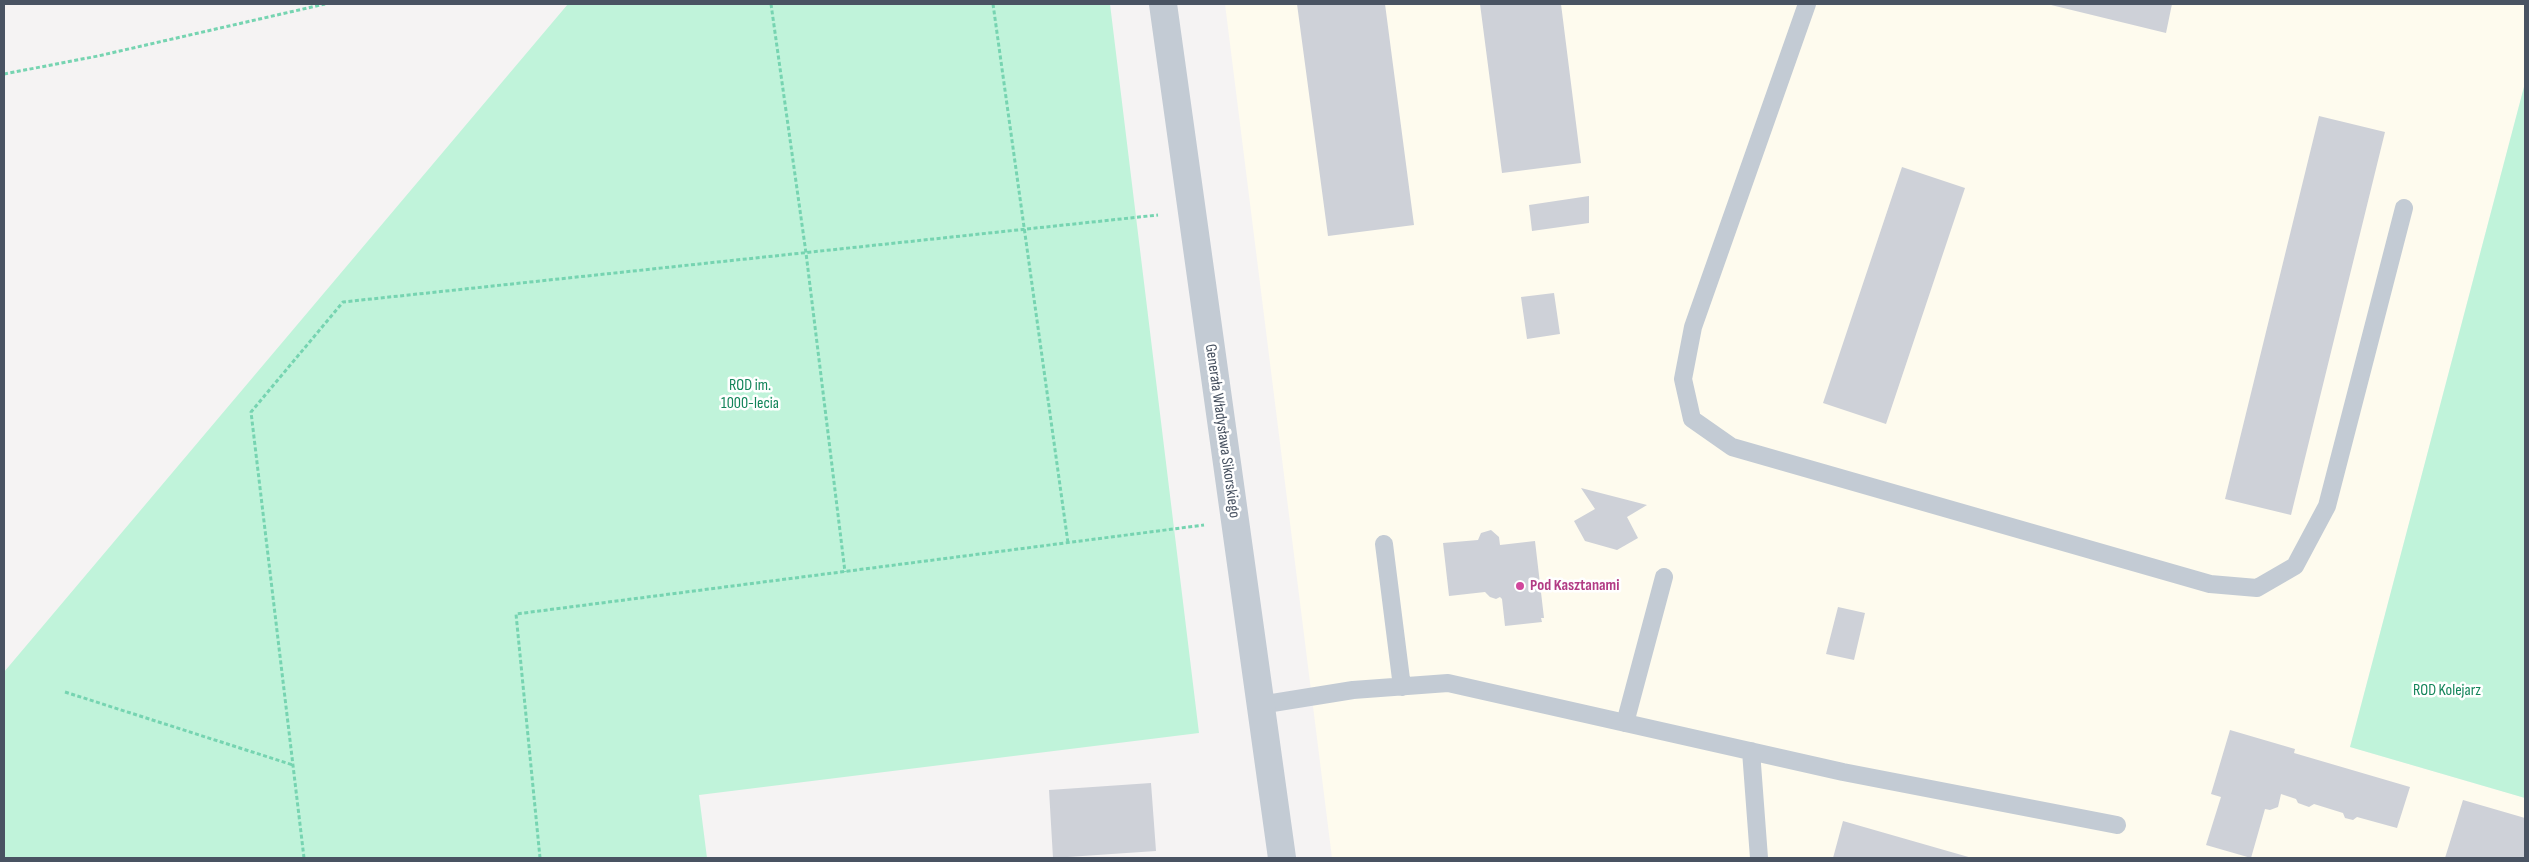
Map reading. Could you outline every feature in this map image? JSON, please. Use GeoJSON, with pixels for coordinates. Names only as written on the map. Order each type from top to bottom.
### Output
{"type":"FeatureCollection","features":[{"type":"Feature","properties":{"kind":"street","name":"Generała Władysława Sikorskiego"},"geometry":{"type":"LineString","coordinates":[[1162,4],[1282,858]]}},
{"type":"Feature","properties":{"kind":"lane"},"geometry":{"type":"LineString","coordinates":[[1807,4],[1693,327],[1682,379],[1692,419],[1732,446],[2210,584],[2257,588],[2295,566],[2327,506],[2404,208]]}},
{"type":"Feature","properties":{"kind":"lane"},"geometry":{"type":"LineString","coordinates":[[1384,544],[1402,687]]}},
{"type":"Feature","properties":{"kind":"lane"},"geometry":{"type":"LineString","coordinates":[[1625,723],[1664,577]]}},
{"type":"Feature","properties":{"kind":"lane"},"geometry":{"type":"LineString","coordinates":[[1260,705],[1353,690],[1448,683],[1843,772],[2117,825]]}},
{"type":"Feature","properties":{"kind":"lane"},"geometry":{"type":"LineString","coordinates":[[1751,751],[1759,858]]}},
{"type":"Feature","properties":{"kind":"path"},"geometry":{"type":"LineString","coordinates":[[4,74],[98,56],[325,4]]}},
{"type":"Feature","properties":{"kind":"path"},"geometry":{"type":"LineString","coordinates":[[771,4],[806,253],[845,572]]}},
{"type":"Feature","properties":{"kind":"path"},"geometry":{"type":"LineString","coordinates":[[993,4],[1068,543]]}},
{"type":"Feature","properties":{"kind":"path"},"geometry":{"type":"LineString","coordinates":[[304,858],[251,412],[343,302],[1023,230],[1191,210]]}},
{"type":"Feature","properties":{"kind":"path"},"geometry":{"type":"LineString","coordinates":[[540,858],[516,614],[1234,521]]}},
{"type":"Feature","properties":{"kind":"path"},"geometry":{"type":"LineString","coordinates":[[65,692],[293,765]]}},
{"type":"Feature","properties":{"kind":"shaded area"},"geometry":{"type":"Polygon","coordinates":[[[1225,4],[2525,4],[2525,83],[2350,747],[2525,798],[2525,858],[1332,858],[1225,4]]]}},
{"type":"Feature","properties":{"kind":"green space","name":"ROD im. 1000-lecia"},"geometry":{"type":"Polygon","coordinates":[[[568,4],[1110,4],[1199,733],[699,795],[707,858],[4,858],[4,672],[568,4]]]}},
{"type":"Feature","properties":{"kind":"green space","name":"ROD Kolejarz"},"geometry":{"type":"Polygon","coordinates":[[[2525,83],[2525,798],[2350,747],[2525,83]]]}},
{"type":"Feature","properties":{"kind":"building"},"geometry":{"type":"Polygon","coordinates":[[[1297,4],[1385,4],[1414,225],[1328,236],[1297,4]]]}},
{"type":"Feature","properties":{"kind":"building"},"geometry":{"type":"Polygon","coordinates":[[[1480,4],[1561,4],[1581,163],[1502,173],[1480,4]]]}},
{"type":"Feature","properties":{"kind":"building"},"geometry":{"type":"Polygon","coordinates":[[[2047,4],[2172,4],[2166,33],[2047,4]]]}},
{"type":"Feature","properties":{"kind":"building"},"geometry":{"type":"Polygon","coordinates":[[[2319,116],[2385,132],[2291,515],[2225,499],[2319,116]]]}},
{"type":"Feature","properties":{"kind":"building"},"geometry":{"type":"Polygon","coordinates":[[[1902,167],[1965,188],[1886,424],[1823,403],[1902,167]]]}},
{"type":"Feature","properties":{"kind":"building"},"geometry":{"type":"Polygon","coordinates":[[[1589,196],[1589,223],[1532,231],[1529,205],[1589,196]]]}},
{"type":"Feature","properties":{"kind":"building"},"geometry":{"type":"Polygon","coordinates":[[[1554,293],[1560,334],[1527,339],[1521,297],[1554,293]]]}},
{"type":"Feature","properties":{"kind":"building"},"geometry":{"type":"Polygon","coordinates":[[[1581,488],[1647,505],[1627,517],[1638,538],[1617,550],[1585,541],[1574,521],[1595,509],[1581,488]]]}},
{"type":"Feature","properties":{"kind":"building"},"geometry":{"type":"Polygon","coordinates":[[[1491,530],[1499,537],[1500,545],[1535,541],[1544,618],[1541,618],[1542,622],[1505,626],[1502,599],[1500,597],[1496,599],[1490,597],[1485,592],[1449,596],[1443,543],[1478,540],[1481,533],[1491,530]]]}},
{"type":"Feature","properties":{"kind":"building"},"geometry":{"type":"Polygon","coordinates":[[[1838,607],[1865,613],[1854,660],[1826,654],[1838,607]]]}},
{"type":"Feature","properties":{"kind":"building"},"geometry":{"type":"Polygon","coordinates":[[[2230,730],[2295,749],[2294,753],[2410,787],[2397,828],[2357,817],[2353,820],[2345,818],[2343,813],[2314,804],[2309,807],[2298,803],[2296,799],[2281,794],[2278,807],[2270,810],[2265,809],[2251,858],[2206,845],[2221,797],[2211,794],[2230,730]]]}},
{"type":"Feature","properties":{"kind":"building"},"geometry":{"type":"Polygon","coordinates":[[[1151,783],[1156,851],[1053,858],[1049,790],[1151,783]]]}},
{"type":"Feature","properties":{"kind":"building"},"geometry":{"type":"Polygon","coordinates":[[[2463,800],[2525,818],[2525,858],[2445,858],[2463,800]]]}},
{"type":"Feature","properties":{"kind":"building"},"geometry":{"type":"Polygon","coordinates":[[[1843,821],[1972,858],[1833,858],[1843,821]]]}},
{"type":"Feature","properties":{"kind":"place","name":"Pod Kasztanami"},"geometry":{"type":"Point","coordinates":[1520,586]}}]}
